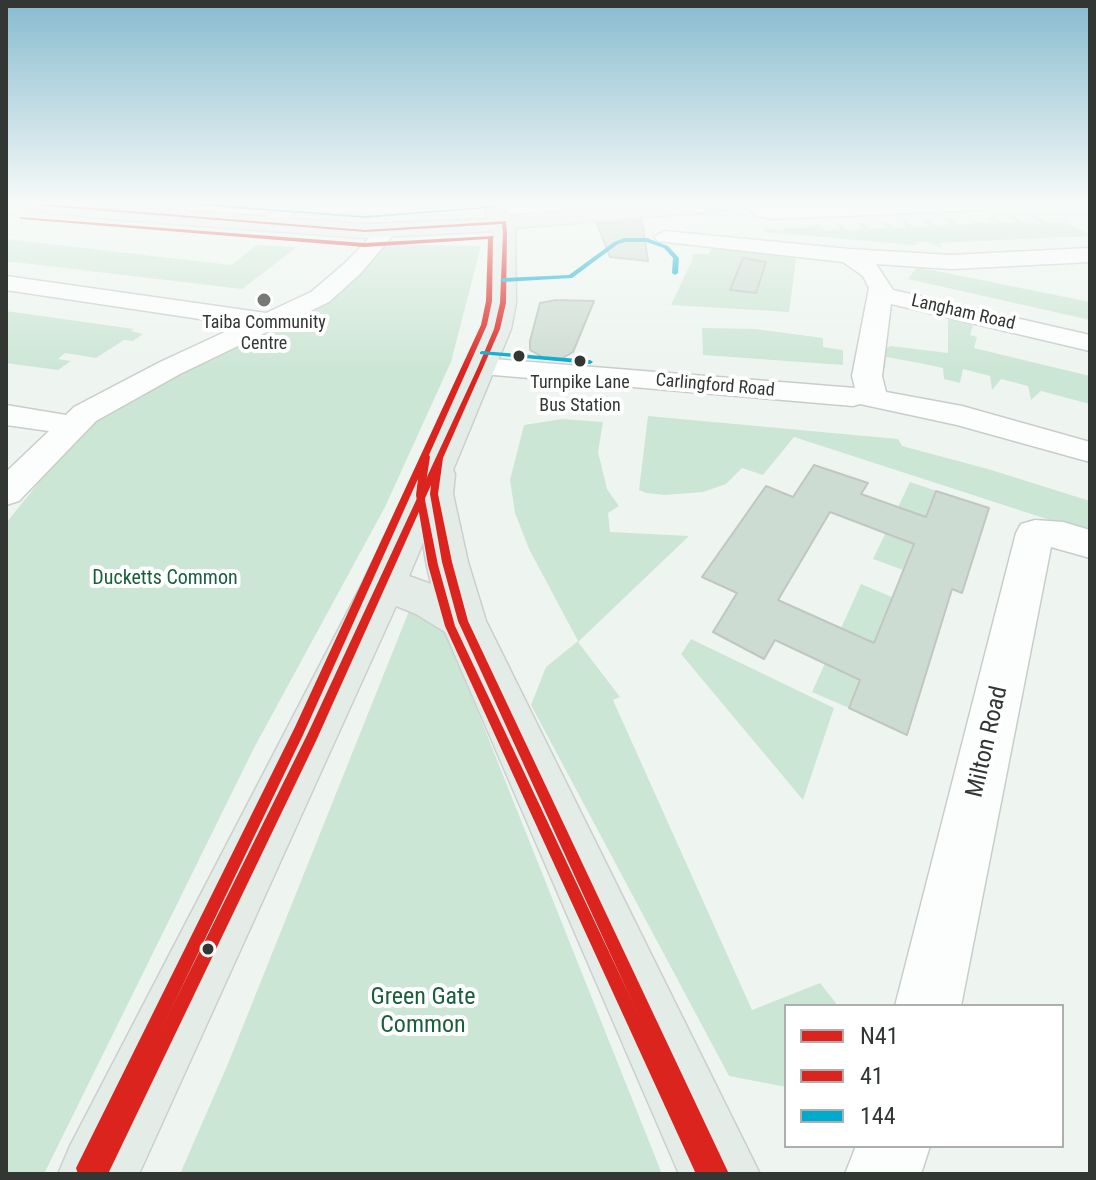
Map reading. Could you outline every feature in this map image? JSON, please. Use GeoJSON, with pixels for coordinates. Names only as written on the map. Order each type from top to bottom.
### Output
{"type":"FeatureCollection","features":[{"type":"Feature","properties":{"kind":"main road"},"geometry":{"type":"LineString","coordinates":[[98,1174],[384,584],[481,367],[497,329],[503,303],[504,259]]}},
{"type":"Feature","properties":{"kind":"main road"},"geometry":{"type":"LineString","coordinates":[[439,460],[434,494],[447,562],[463,621],[720,1174]]}},
{"type":"Feature","properties":{"kind":"main road"},"geometry":{"type":"LineString","coordinates":[[384,584],[432,602],[463,621]]}},
{"type":"Feature","properties":{"kind":"street"},"geometry":{"type":"LineString","coordinates":[[6,493],[85,414],[326,293],[353,259]]}},
{"type":"Feature","properties":{"kind":"street"},"geometry":{"type":"LineString","coordinates":[[853,259],[872,272],[879,283],[880,294],[862,398]]}},
{"type":"Feature","properties":{"kind":"street"},"geometry":{"type":"LineString","coordinates":[[945,259],[1032,259]]}},
{"type":"Feature","properties":{"kind":"street"},"geometry":{"type":"LineString","coordinates":[[1005,261],[1090,278]]}},
{"type":"Feature","properties":{"kind":"street"},"geometry":{"type":"LineString","coordinates":[[6,283],[270,321]]}},
{"type":"Feature","properties":{"kind":"street","name":"Langham Road"},"geometry":{"type":"LineString","coordinates":[[880,294],[1090,343]]}},
{"type":"Feature","properties":{"kind":"street","name":"Carlingford Road"},"geometry":{"type":"LineString","coordinates":[[481,367],[862,398],[962,416],[1090,452]]}},
{"type":"Feature","properties":{"kind":"street"},"geometry":{"type":"LineString","coordinates":[[6,415],[71,425]]}},
{"type":"Feature","properties":{"kind":"street","name":"Milton Road"},"geometry":{"type":"LineString","coordinates":[[928,1004],[1035,533],[1063,535],[1090,544]]}},
{"type":"Feature","properties":{"kind":"street"},"geometry":{"type":"LineString","coordinates":[[883,1174],[892,1148]]}},
{"type":"Feature","properties":{"kind":"green space"},"geometry":{"type":"Polygon","coordinates":[[[180,259],[231,265],[239,259],[281,259],[242,289],[6,261],[180,259]]]}},
{"type":"Feature","properties":{"kind":"green space","name":"Ducketts Common"},"geometry":{"type":"Polygon","coordinates":[[[358,259],[478,259],[451,362],[385,507],[254,748],[44,1174],[6,1174],[6,523],[91,418],[254,336],[358,259]]]}},
{"type":"Feature","properties":{"kind":"green space"},"geometry":{"type":"Polygon","coordinates":[[[693,259],[796,259],[789,312],[671,305],[693,259]]]}},
{"type":"Feature","properties":{"kind":"green space"},"geometry":{"type":"Polygon","coordinates":[[[917,267],[1090,302],[1090,320],[908,279],[917,267]]]}},
{"type":"Feature","properties":{"kind":"green space"},"geometry":{"type":"Polygon","coordinates":[[[6,311],[134,329],[131,331],[143,334],[133,341],[124,340],[96,358],[65,353],[58,359],[71,361],[58,370],[6,363],[6,311]]]}},
{"type":"Feature","properties":{"kind":"green space"},"geometry":{"type":"Polygon","coordinates":[[[948,317],[973,325],[970,335],[977,337],[974,348],[1090,376],[1090,404],[1041,391],[1031,400],[1028,386],[1001,379],[992,390],[990,376],[963,369],[960,383],[944,379],[943,368],[920,363],[886,357],[885,368],[879,367],[882,350],[891,346],[948,353],[948,317]]]}},
{"type":"Feature","properties":{"kind":"green space"},"geometry":{"type":"Polygon","coordinates":[[[702,328],[755,329],[823,338],[823,347],[843,350],[843,365],[703,355],[702,328]]]}},
{"type":"Feature","properties":{"kind":"green space"},"geometry":{"type":"Polygon","coordinates":[[[648,416],[898,439],[902,446],[1090,501],[1090,533],[794,437],[763,475],[742,468],[726,484],[703,492],[646,493],[639,490],[648,416]]]}},
{"type":"Feature","properties":{"kind":"green space"},"geometry":{"type":"Polygon","coordinates":[[[562,419],[603,422],[598,452],[607,489],[619,506],[608,513],[610,532],[689,536],[578,642],[620,697],[613,700],[752,1010],[820,983],[836,1003],[784,1004],[784,1087],[729,1076],[531,705],[546,667],[578,641],[529,549],[515,513],[510,480],[524,425],[562,419]]]}},
{"type":"Feature","properties":{"kind":"green space"},"geometry":{"type":"Polygon","coordinates":[[[910,482],[937,491],[903,570],[873,559],[910,482]]]}},
{"type":"Feature","properties":{"kind":"green space"},"geometry":{"type":"Polygon","coordinates":[[[861,584],[892,597],[849,708],[812,692],[861,584]]]}},
{"type":"Feature","properties":{"kind":"green space","name":"Green Gate Common"},"geometry":{"type":"Polygon","coordinates":[[[411,606],[440,617],[662,1174],[180,1174],[227,1066],[411,606]]]}},
{"type":"Feature","properties":{"kind":"green space"},"geometry":{"type":"Polygon","coordinates":[[[691,639],[834,708],[803,800],[681,654],[691,639]]]}},
{"type":"Feature","properties":{"kind":"building"},"geometry":{"type":"Polygon","coordinates":[[[743,259],[766,262],[756,293],[730,290],[743,259]]]}},
{"type":"Feature","properties":{"kind":"building","name":"Turnpike Lane Bus Station"},"geometry":{"type":"Polygon","coordinates":[[[556,300],[594,301],[573,352],[561,359],[546,359],[530,350],[530,341],[540,303],[556,300]]]}},
{"type":"Feature","properties":{"kind":"building"},"geometry":{"type":"Polygon","coordinates":[[[814,465],[868,483],[861,494],[926,517],[936,491],[989,508],[962,593],[952,589],[907,735],[849,708],[860,680],[775,640],[764,659],[713,632],[737,593],[702,577],[766,486],[793,497],[814,465]],[[830,512],[778,600],[874,643],[914,544],[830,512]]]}},
{"type":"Feature","properties":{"kind":"transit line","name":"41"},"geometry":{"type":"LineString","coordinates":[[85,1168],[299,731],[484,325],[489,301],[490,259]]}},
{"type":"Feature","properties":{"kind":"transit line","name":"N41"},"geometry":{"type":"LineString","coordinates":[[98,1174],[312,737],[481,367],[497,329],[503,303],[504,259]]}},
{"type":"Feature","properties":{"kind":"transit line","name":"144"},"geometry":{"type":"LineString","coordinates":[[503,280],[570,277],[594,259]]}},
{"type":"Feature","properties":{"kind":"transit line","name":"144"},"geometry":{"type":"LineString","coordinates":[[675,273],[676,259]]}},
{"type":"Feature","properties":{"kind":"transit line","name":"144"},"geometry":{"type":"LineString","coordinates":[[482,353],[590,362]]}},
{"type":"Feature","properties":{"kind":"transit line","name":"41"},"geometry":{"type":"LineString","coordinates":[[426,457],[420,495],[433,565],[450,626],[705,1174]]}},
{"type":"Feature","properties":{"kind":"transit line","name":"N41"},"geometry":{"type":"LineString","coordinates":[[440,459],[434,494],[447,562],[463,621],[720,1174]]}},
{"type":"Feature","properties":{"kind":"place","name":"Taiba Community Centre"},"geometry":{"type":"Point","coordinates":[264,300]}},
{"type":"Feature","properties":{"kind":"place","name":"Turnpike Lane Bus Station"},"geometry":{"type":"Point","coordinates":[580,361]}}]}
